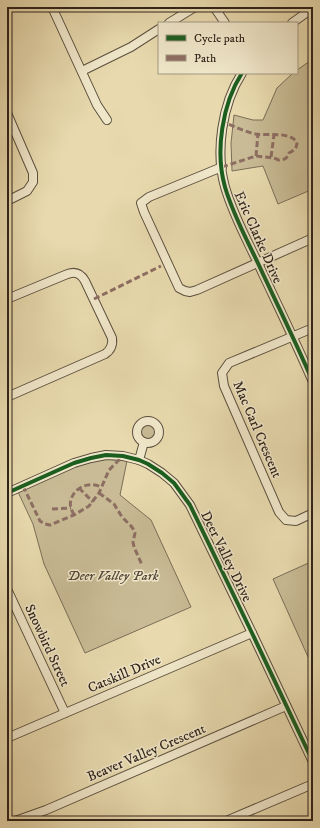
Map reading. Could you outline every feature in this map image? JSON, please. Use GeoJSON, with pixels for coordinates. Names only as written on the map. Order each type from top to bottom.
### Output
{"type":"FeatureCollection","features":[{"type":"Feature","properties":{"kind":"street"},"geometry":{"type":"LineString","coordinates":[[52,7],[97,106],[107,120]]}},
{"type":"Feature","properties":{"kind":"street"},"geometry":{"type":"LineString","coordinates":[[171,22],[195,7]]}},
{"type":"Feature","properties":{"kind":"street"},"geometry":{"type":"LineString","coordinates":[[214,7],[224,22]]}},
{"type":"Feature","properties":{"kind":"street"},"geometry":{"type":"LineString","coordinates":[[293,22],[313,8]]}},
{"type":"Feature","properties":{"kind":"street"},"geometry":{"type":"LineString","coordinates":[[82,71],[131,47],[158,30]]}},
{"type":"Feature","properties":{"kind":"street","name":"Eric Clarke Drive"},"geometry":{"type":"LineString","coordinates":[[242,74],[231,95],[223,122],[221,140],[222,167],[225,186],[236,216],[313,382]]}},
{"type":"Feature","properties":{"kind":"street"},"geometry":{"type":"LineString","coordinates":[[7,113],[33,173],[33,182],[27,191],[7,201]]}},
{"type":"Feature","properties":{"kind":"street"},"geometry":{"type":"LineString","coordinates":[[222,167],[149,197],[141,203],[178,285],[182,290],[190,292],[197,290],[313,238]]}},
{"type":"Feature","properties":{"kind":"street"},"geometry":{"type":"LineString","coordinates":[[7,300],[65,275],[76,272],[83,277],[113,342],[110,350],[105,354],[7,397]]}},
{"type":"Feature","properties":{"kind":"street"},"geometry":{"type":"LineString","coordinates":[[293,337],[313,328]]}},
{"type":"Feature","properties":{"kind":"street","name":"Mac Carl Crescent"},"geometry":{"type":"LineString","coordinates":[[293,337],[230,364],[222,373],[224,386],[279,512],[286,520],[296,521],[313,513]]}},
{"type":"Feature","properties":{"kind":"street"},"geometry":{"type":"LineString","coordinates":[[139,460],[144,442]]}},
{"type":"Feature","properties":{"kind":"street","name":"Deer Valley Drive"},"geometry":{"type":"LineString","coordinates":[[7,493],[74,463],[106,455],[123,456],[139,460],[156,468],[174,483],[190,505],[313,762]]}},
{"type":"Feature","properties":{"kind":"street","name":"Snowbird Street"},"geometry":{"type":"LineString","coordinates":[[7,589],[65,713]]}},
{"type":"Feature","properties":{"kind":"street","name":"Catskill Drive"},"geometry":{"type":"LineString","coordinates":[[7,738],[252,633]]}},
{"type":"Feature","properties":{"kind":"street","name":"Beaver Valley Crescent"},"geometry":{"type":"LineString","coordinates":[[15,821],[286,706]]}},
{"type":"Feature","properties":{"kind":"street"},"geometry":{"type":"LineString","coordinates":[[226,821],[313,784]]}},
{"type":"Feature","properties":{"kind":"green space"},"geometry":{"type":"Polygon","coordinates":[[[313,59],[313,189],[278,204],[263,166],[232,171],[231,143],[234,115],[253,120],[263,120],[277,88],[292,74],[298,74],[298,69],[313,59]]]}},
{"type":"Feature","properties":{"kind":"green space"},"geometry":{"type":"Polygon","coordinates":[[[148,424],[154,426],[156,432],[154,438],[148,440],[142,438],[140,432],[142,426],[148,424]]]}},
{"type":"Feature","properties":{"kind":"green space","name":"Deer Valley Park"},"geometry":{"type":"Polygon","coordinates":[[[107,459],[127,461],[120,495],[151,520],[191,607],[85,653],[44,564],[33,524],[18,492],[73,468],[107,459]]]}},
{"type":"Feature","properties":{"kind":"green space"},"geometry":{"type":"Polygon","coordinates":[[[313,561],[313,668],[273,579],[313,561]]]}},
{"type":"Feature","properties":{"kind":"marked path"},"geometry":{"type":"LineString","coordinates":[[222,167],[256,156],[279,160],[285,159],[297,146],[297,142],[289,136],[256,134],[223,122]]}},
{"type":"Feature","properties":{"kind":"marked path"},"geometry":{"type":"LineString","coordinates":[[256,156],[258,134]]}},
{"type":"Feature","properties":{"kind":"marked path"},"geometry":{"type":"LineString","coordinates":[[271,157],[274,135]]}},
{"type":"Feature","properties":{"kind":"marked path"},"geometry":{"type":"LineString","coordinates":[[94,299],[161,266]]}},
{"type":"Feature","properties":{"kind":"marked path"},"geometry":{"type":"LineString","coordinates":[[23,486],[40,521],[50,525],[74,515],[89,506],[99,493],[109,470],[123,456]]}},
{"type":"Feature","properties":{"kind":"marked path"},"geometry":{"type":"LineString","coordinates":[[74,515],[70,504],[75,492],[87,485],[97,485],[101,487]]}},
{"type":"Feature","properties":{"kind":"marked path"},"geometry":{"type":"LineString","coordinates":[[79,488],[93,502]]}},
{"type":"Feature","properties":{"kind":"marked path"},"geometry":{"type":"LineString","coordinates":[[99,493],[114,504],[122,517],[134,530],[134,547],[142,565]]}},
{"type":"Feature","properties":{"kind":"marked path"},"geometry":{"type":"LineString","coordinates":[[52,509],[71,508]]}},
{"type":"Feature","properties":{"kind":"cycle path"},"geometry":{"type":"LineString","coordinates":[[241,74],[235,85],[225,113],[222,128],[221,159],[225,187],[238,221],[313,382]]}},
{"type":"Feature","properties":{"kind":"cycle path"},"geometry":{"type":"LineString","coordinates":[[7,493],[74,463],[106,455],[123,456],[139,460],[162,473],[174,483],[190,505],[313,762]]}}]}
